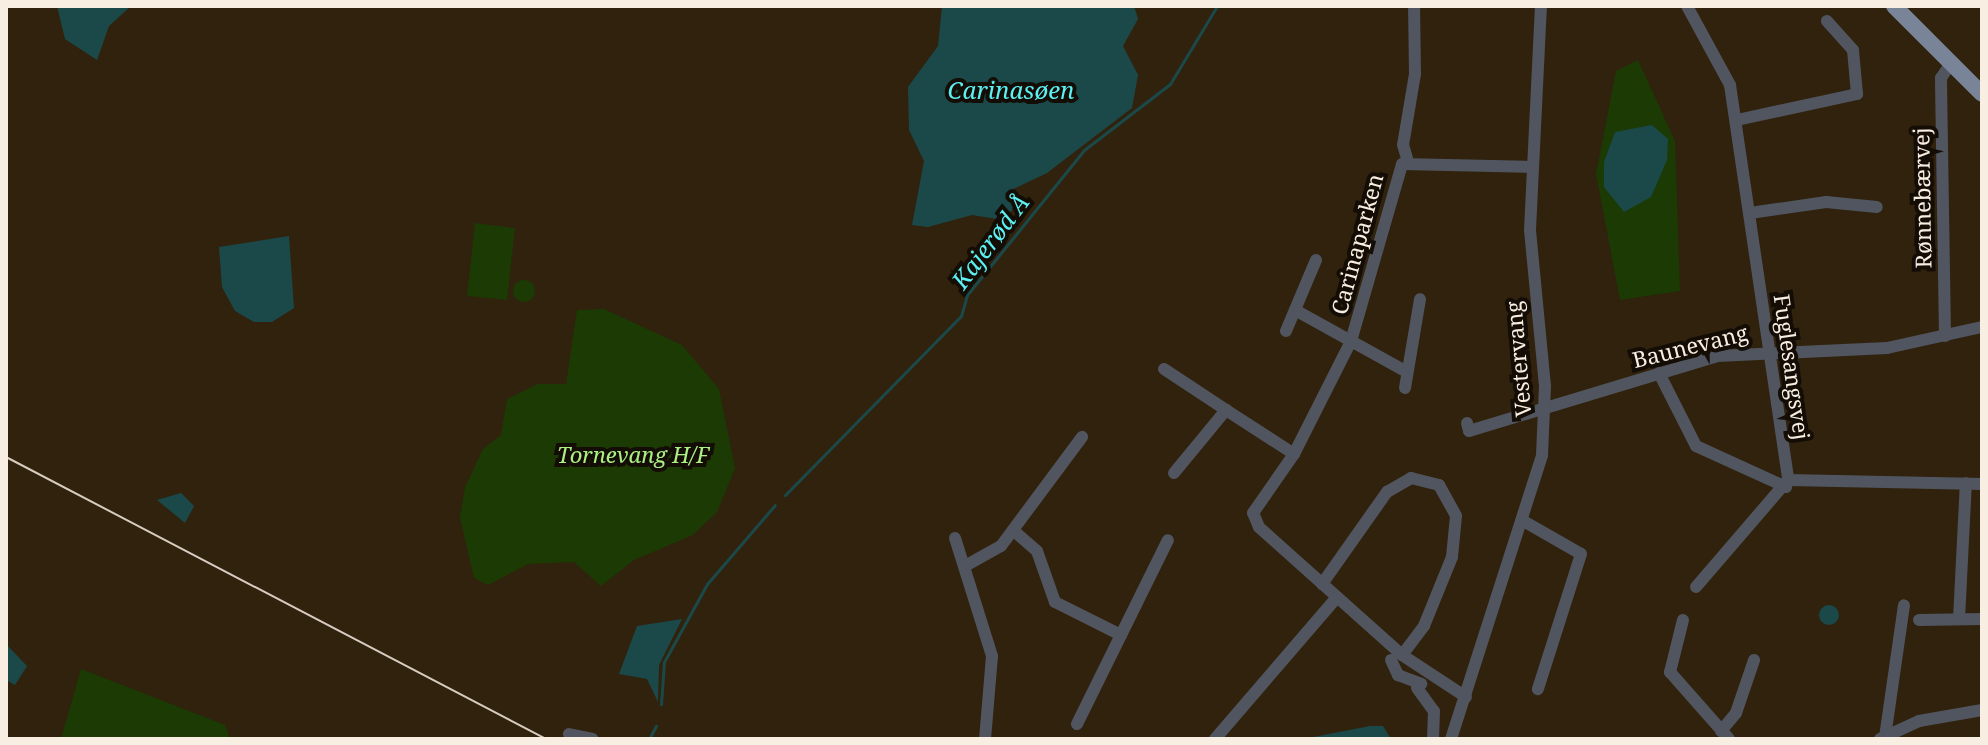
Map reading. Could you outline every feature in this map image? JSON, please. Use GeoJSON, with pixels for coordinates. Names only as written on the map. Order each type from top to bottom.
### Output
{"type":"FeatureCollection","features":[{"type":"Feature","properties":{"kind":"main road"},"geometry":{"type":"LineString","coordinates":[[1894,6],[1982,94]]}},
{"type":"Feature","properties":{"kind":"street","name":"Carinaparken"},"geometry":{"type":"LineString","coordinates":[[1408,162],[1403,145],[1415,74],[1414,6]]}},
{"type":"Feature","properties":{"kind":"street","name":"Vestervang"},"geometry":{"type":"LineString","coordinates":[[1451,739],[1525,522],[1546,407],[1533,304],[1533,167],[1541,6]]}},
{"type":"Feature","properties":{"kind":"street","name":"Fuglesangsvej"},"geometry":{"type":"LineString","coordinates":[[1687,6],[1719,54],[1737,120],[1787,483]]}},
{"type":"Feature","properties":{"kind":"street"},"geometry":{"type":"LineString","coordinates":[[1737,120],[1857,94],[1853,50],[1827,21]]}},
{"type":"Feature","properties":{"kind":"street","name":"Rønnebærvej"},"geometry":{"type":"LineString","coordinates":[[1945,336],[1941,78],[1951,63]]}},
{"type":"Feature","properties":{"kind":"street","name":"Carinaparken"},"geometry":{"type":"LineString","coordinates":[[1433,739],[1434,711],[1397,658],[1337,597],[1253,520],[1294,454],[1351,341],[1397,171],[1408,162],[1533,167]]}},
{"type":"Feature","properties":{"kind":"street"},"geometry":{"type":"LineString","coordinates":[[1750,213],[1826,202],[1877,207]]}},
{"type":"Feature","properties":{"kind":"street","name":"Carinaparken"},"geometry":{"type":"LineString","coordinates":[[1286,331],[1316,260]]}},
{"type":"Feature","properties":{"kind":"street"},"geometry":{"type":"LineString","coordinates":[[1405,388],[1420,299]]}},
{"type":"Feature","properties":{"kind":"street","name":"Carinaparken"},"geometry":{"type":"LineString","coordinates":[[1295,310],[1407,372]]}},
{"type":"Feature","properties":{"kind":"street","name":"Baunevang"},"geometry":{"type":"LineString","coordinates":[[1467,423],[1469,431],[1659,373],[1769,348],[1887,348],[1982,327]]}},
{"type":"Feature","properties":{"kind":"street"},"geometry":{"type":"LineString","coordinates":[[1164,369],[1294,454]]}},
{"type":"Feature","properties":{"kind":"street"},"geometry":{"type":"LineString","coordinates":[[1659,373],[1696,446],[1787,483],[1982,484]]}},
{"type":"Feature","properties":{"kind":"street"},"geometry":{"type":"LineString","coordinates":[[1174,473],[1226,410]]}},
{"type":"Feature","properties":{"kind":"street"},"geometry":{"type":"LineString","coordinates":[[965,566],[993,553],[1014,531],[1082,437]]}},
{"type":"Feature","properties":{"kind":"street"},"geometry":{"type":"LineString","coordinates":[[1322,584],[1387,492],[1411,478],[1439,485],[1456,516],[1452,557],[1424,626],[1397,658]]}},
{"type":"Feature","properties":{"kind":"street"},"geometry":{"type":"LineString","coordinates":[[1696,587],[1787,483]]}},
{"type":"Feature","properties":{"kind":"street"},"geometry":{"type":"LineString","coordinates":[[1959,619],[1966,483]]}},
{"type":"Feature","properties":{"kind":"street"},"geometry":{"type":"LineString","coordinates":[[1525,522],[1581,554],[1538,689]]}},
{"type":"Feature","properties":{"kind":"street"},"geometry":{"type":"LineString","coordinates":[[1014,531],[1037,551],[1055,602],[1121,635]]}},
{"type":"Feature","properties":{"kind":"street"},"geometry":{"type":"LineString","coordinates":[[955,538],[992,656],[985,739]]}},
{"type":"Feature","properties":{"kind":"street"},"geometry":{"type":"LineString","coordinates":[[1077,724],[1168,540]]}},
{"type":"Feature","properties":{"kind":"street"},"geometry":{"type":"LineString","coordinates":[[1215,739],[1337,597]]}},
{"type":"Feature","properties":{"kind":"street"},"geometry":{"type":"LineString","coordinates":[[1904,605],[1882,738],[1982,710]]}},
{"type":"Feature","properties":{"kind":"street"},"geometry":{"type":"LineString","coordinates":[[1919,620],[1982,619]]}},
{"type":"Feature","properties":{"kind":"street"},"geometry":{"type":"LineString","coordinates":[[1694,637],[1681,626],[1670,672],[1725,735],[1752,666],[1765,677]]}},
{"type":"Feature","properties":{"kind":"street","name":"Carinaparken"},"geometry":{"type":"LineString","coordinates":[[1397,658],[1466,697]]}},
{"type":"Feature","properties":{"kind":"street"},"geometry":{"type":"LineString","coordinates":[[1417,688],[1428,676]]}},
{"type":"Feature","properties":{"kind":"street"},"geometry":{"type":"LineString","coordinates":[[569,734],[592,739]]}},
{"type":"Feature","properties":{"kind":"green space"},"geometry":{"type":"Polygon","coordinates":[[[1638,60],[1675,141],[1680,291],[1620,300],[1596,174],[1616,71],[1638,60]]]}},
{"type":"Feature","properties":{"kind":"green space"},"geometry":{"type":"Polygon","coordinates":[[[475,223],[515,228],[507,300],[467,296],[475,223]]]}},
{"type":"Feature","properties":{"kind":"green space"},"geometry":{"type":"Polygon","coordinates":[[[524,280],[532,283],[535,291],[532,299],[524,302],[516,299],[513,291],[516,283],[524,280]]]}},
{"type":"Feature","properties":{"kind":"green space","name":"Tornevang H/F"},"geometry":{"type":"Polygon","coordinates":[[[604,309],[682,345],[719,389],[735,468],[717,512],[693,535],[634,560],[601,586],[574,562],[528,564],[488,585],[474,578],[460,518],[465,487],[483,449],[501,435],[507,399],[538,384],[566,384],[577,310],[604,309]]]}},
{"type":"Feature","properties":{"kind":"green space"},"geometry":{"type":"Polygon","coordinates":[[[81,669],[225,725],[230,739],[61,739],[81,669]]]}},
{"type":"Feature","properties":{"kind":"water"},"geometry":{"type":"Polygon","coordinates":[[[57,6],[131,6],[109,26],[97,60],[65,39],[57,6]]]}},
{"type":"Feature","properties":{"kind":"water","name":"Carinasøen"},"geometry":{"type":"Polygon","coordinates":[[[942,6],[1134,6],[1138,19],[1123,46],[1138,75],[1132,108],[1047,173],[1005,193],[1015,209],[997,219],[972,215],[928,227],[912,225],[924,161],[909,130],[908,87],[938,46],[942,6]]]}},
{"type":"Feature","properties":{"kind":"water"},"geometry":{"type":"Polygon","coordinates":[[[1652,125],[1668,139],[1667,160],[1651,197],[1624,212],[1604,187],[1604,162],[1615,132],[1652,125]]]}},
{"type":"Feature","properties":{"kind":"water"},"geometry":{"type":"Polygon","coordinates":[[[289,236],[294,308],[272,322],[254,322],[235,311],[222,287],[219,247],[289,236]]]}},
{"type":"Feature","properties":{"kind":"water"},"geometry":{"type":"Polygon","coordinates":[[[181,493],[194,506],[185,523],[157,500],[181,493]]]}},
{"type":"Feature","properties":{"kind":"water"},"geometry":{"type":"Polygon","coordinates":[[[1829,605],[1836,608],[1839,615],[1836,622],[1829,625],[1822,622],[1819,615],[1822,608],[1829,605]]]}},
{"type":"Feature","properties":{"kind":"water"},"geometry":{"type":"Polygon","coordinates":[[[682,619],[659,665],[658,702],[647,679],[619,674],[637,626],[682,619]]]}},
{"type":"Feature","properties":{"kind":"water"},"geometry":{"type":"Polygon","coordinates":[[[6,644],[27,666],[15,685],[6,680],[6,644]]]}},
{"type":"Feature","properties":{"kind":"water"},"geometry":{"type":"Polygon","coordinates":[[[1383,726],[1391,739],[1303,739],[1383,726]]]}},
{"type":"Feature","properties":{"kind":"waterway","name":"Kajerød Å"},"geometry":{"type":"LineString","coordinates":[[785,495],[961,316],[967,295],[1084,150],[1170,84],[1217,6]]}},
{"type":"Feature","properties":{"kind":"waterway","name":"Kajerød Å"},"geometry":{"type":"LineString","coordinates":[[661,704],[664,662],[707,584],[775,505]]}},
{"type":"Feature","properties":{"kind":"waterway","name":"Kajerød Å"},"geometry":{"type":"LineString","coordinates":[[649,739],[656,726]]}},
{"type":"Feature","properties":{"kind":"tram line"},"geometry":{"type":"LineString","coordinates":[[6,457],[546,739]]}}]}
